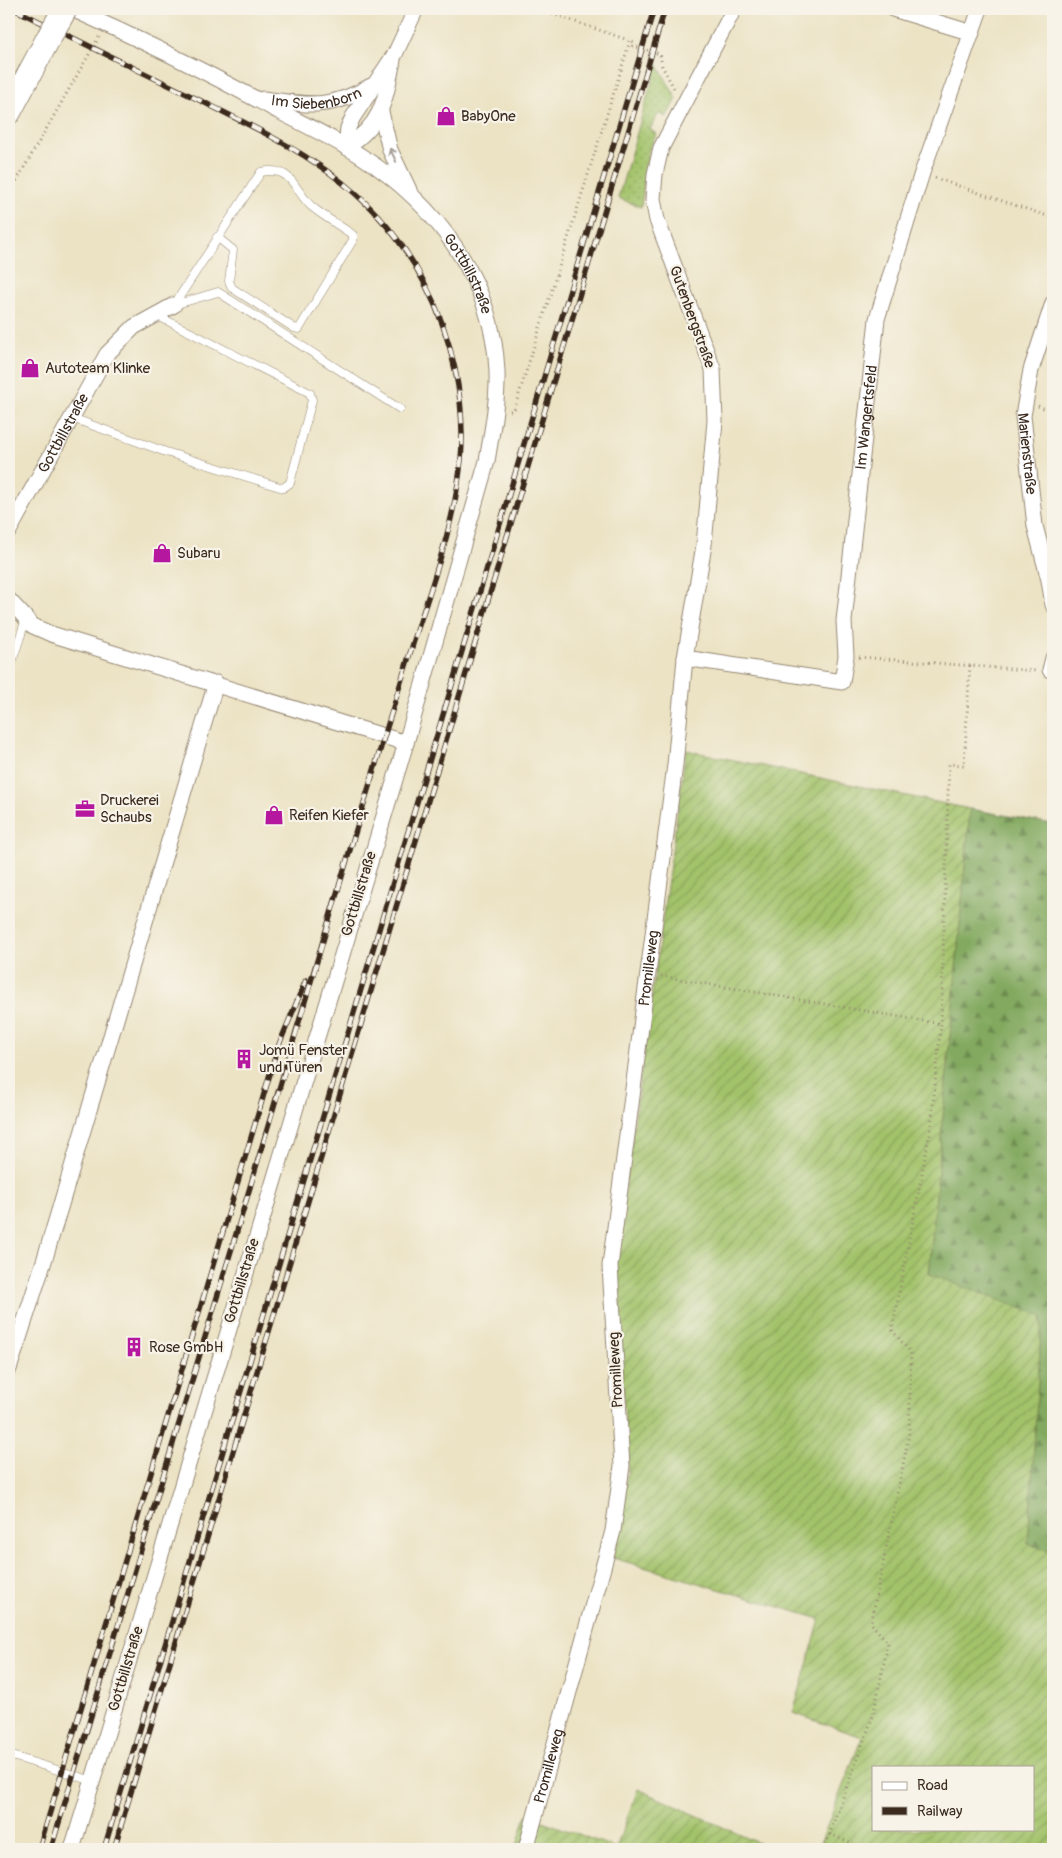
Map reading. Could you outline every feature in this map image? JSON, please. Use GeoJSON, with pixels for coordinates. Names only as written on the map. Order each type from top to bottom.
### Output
{"type":"FeatureCollection","features":[{"type":"Feature","properties":{"kind":"main road"},"geometry":{"type":"LineString","coordinates":[[9,112],[65,9]]}},
{"type":"Feature","properties":{"kind":"street","name":"Gottbillstraße"},"geometry":{"type":"LineString","coordinates":[[72,9],[254,98],[346,147],[381,170],[412,196],[435,218],[450,238],[478,287],[490,325],[497,370],[495,414],[487,461],[406,743],[72,1849]]}},
{"type":"Feature","properties":{"kind":"street","name":"Im Siebenborn"},"geometry":{"type":"LineString","coordinates":[[346,147],[350,122],[395,54],[416,9]]}},
{"type":"Feature","properties":{"kind":"street","name":"Gutenbergstraße"},"geometry":{"type":"LineString","coordinates":[[675,765],[685,658],[704,545],[715,401],[713,370],[657,220],[653,199],[655,174],[661,148],[734,9]]}},
{"type":"Feature","properties":{"kind":"street"},"geometry":{"type":"LineString","coordinates":[[892,9],[972,32]]}},
{"type":"Feature","properties":{"kind":"street","name":"Im Wangertsfeld"},"geometry":{"type":"LineString","coordinates":[[685,658],[842,682],[846,656],[844,621],[878,319],[922,173],[980,9]]}},
{"type":"Feature","properties":{"kind":"street","name":"Im Siebenborn"},"geometry":{"type":"LineString","coordinates":[[346,147],[366,133],[381,112],[395,54]]}},
{"type":"Feature","properties":{"kind":"street","name":"Im Siebenborn"},"geometry":{"type":"LineString","coordinates":[[254,98],[326,104],[347,98],[374,84]]}},
{"type":"Feature","properties":{"kind":"street","name":"Im Siebenborn"},"geometry":{"type":"LineString","coordinates":[[381,112],[390,150],[412,196]]}},
{"type":"Feature","properties":{"kind":"street","name":"Marienstraße"},"geometry":{"type":"LineString","coordinates":[[1053,303],[1032,370],[1023,416],[1036,526],[1050,580],[1053,605]]}},
{"type":"Feature","properties":{"kind":"street","name":"Gottbillstraße"},"geometry":{"type":"LineString","coordinates":[[9,530],[108,354],[134,327],[174,305]]}},
{"type":"Feature","properties":{"kind":"street"},"geometry":{"type":"LineString","coordinates":[[9,600],[33,626],[51,634],[216,683],[406,743]]}},
{"type":"Feature","properties":{"kind":"street"},"geometry":{"type":"LineString","coordinates":[[9,1369],[45,1258],[216,683]]}},
{"type":"Feature","properties":{"kind":"street","name":"Promilleweg"},"geometry":{"type":"LineString","coordinates":[[527,1844],[610,1541],[622,1466],[610,1266],[675,765]]}},
{"type":"Feature","properties":{"kind":"lane"},"geometry":{"type":"LineString","coordinates":[[174,305],[217,237],[259,174],[270,171],[288,176],[310,205],[352,235],[354,240],[299,329],[294,328],[232,288],[229,281],[233,250],[217,237]]}},
{"type":"Feature","properties":{"kind":"lane"},"geometry":{"type":"LineString","coordinates":[[174,305],[218,292],[400,409]]}},
{"type":"Feature","properties":{"kind":"lane"},"geometry":{"type":"LineString","coordinates":[[72,418],[166,452],[284,488],[290,483],[312,396],[156,315]]}},
{"type":"Feature","properties":{"kind":"lane"},"geometry":{"type":"LineString","coordinates":[[9,671],[26,619]]}},
{"type":"Feature","properties":{"kind":"lane"},"geometry":{"type":"LineString","coordinates":[[9,1755],[93,1781]]}},
{"type":"Feature","properties":{"kind":"path"},"geometry":{"type":"LineString","coordinates":[[538,9],[634,42],[634,46],[660,54],[662,66],[683,106]]}},
{"type":"Feature","properties":{"kind":"path"},"geometry":{"type":"LineString","coordinates":[[9,194],[106,24]]}},
{"type":"Feature","properties":{"kind":"path"},"geometry":{"type":"LineString","coordinates":[[495,414],[514,410],[630,41]]}},
{"type":"Feature","properties":{"kind":"path"},"geometry":{"type":"LineString","coordinates":[[922,173],[1053,218]]}},
{"type":"Feature","properties":{"kind":"path"},"geometry":{"type":"LineString","coordinates":[[846,656],[1030,672],[1052,664]]}},
{"type":"Feature","properties":{"kind":"path"},"geometry":{"type":"LineString","coordinates":[[824,1849],[873,1716],[888,1643],[871,1623],[909,1435],[911,1354],[892,1330],[931,1126],[941,1024],[949,764],[964,765],[970,666]]}},
{"type":"Feature","properties":{"kind":"path"},"geometry":{"type":"LineString","coordinates":[[648,973],[941,1024]]}},
{"type":"Feature","properties":{"kind":"path"},"geometry":{"type":"LineString","coordinates":[[830,1834],[864,1849]]}},
{"type":"Feature","properties":{"kind":"path"},"geometry":{"type":"LineString","coordinates":[[527,1844],[562,1849]]}},
{"type":"Feature","properties":{"kind":"green space"},"geometry":{"type":"Polygon","coordinates":[[[657,64],[677,99],[666,117],[659,113],[650,129],[656,134],[648,153],[641,207],[618,198],[657,64]]]}},
{"type":"Feature","properties":{"kind":"green space"},"geometry":{"type":"Polygon","coordinates":[[[686,750],[970,809],[929,1274],[1042,1316],[1028,1544],[1053,1552],[1053,1849],[818,1849],[862,1737],[793,1713],[820,1619],[613,1558],[628,1470],[615,1259],[686,750]]]}},
{"type":"Feature","properties":{"kind":"green space"},"geometry":{"type":"Polygon","coordinates":[[[970,809],[1053,824],[1053,1552],[1028,1544],[1042,1317],[929,1275],[970,809]]]}},
{"type":"Feature","properties":{"kind":"green space"},"geometry":{"type":"Polygon","coordinates":[[[638,1789],[772,1849],[516,1849],[526,1815],[616,1848],[638,1789]]]}},
{"type":"Feature","properties":{"kind":"railway"},"geometry":{"type":"LineString","coordinates":[[14,9],[292,148],[323,168],[353,191],[379,217],[404,248],[435,304],[450,347],[455,369],[459,392],[462,438],[458,484],[448,531],[377,760],[51,1849]]}},
{"type":"Feature","properties":{"kind":"railway"},"geometry":{"type":"LineString","coordinates":[[104,1849],[654,9]]}},
{"type":"Feature","properties":{"kind":"railway"},"geometry":{"type":"LineString","coordinates":[[114,1849],[665,9]]}},
{"type":"Feature","properties":{"kind":"railway"},"geometry":{"type":"LineString","coordinates":[[39,1849],[278,1047],[306,980]]}},
{"type":"Feature","properties":{"kind":"place","name":"BabyOne"},"geometry":{"type":"Point","coordinates":[446,116]}},
{"type":"Feature","properties":{"kind":"place","name":"Autoteam Klinke"},"geometry":{"type":"Point","coordinates":[30,368]}},
{"type":"Feature","properties":{"kind":"place","name":"Subaru"},"geometry":{"type":"Point","coordinates":[162,553]}},
{"type":"Feature","properties":{"kind":"place","name":"Druckerei Schaubs"},"geometry":{"type":"Point","coordinates":[85,809]}},
{"type":"Feature","properties":{"kind":"place","name":"Reifen Kiefer"},"geometry":{"type":"Point","coordinates":[274,815]}},
{"type":"Feature","properties":{"kind":"place","name":"Jomü Fenster und Türen"},"geometry":{"type":"Point","coordinates":[244,1059]}},
{"type":"Feature","properties":{"kind":"place","name":"Rose GmbH"},"geometry":{"type":"Point","coordinates":[134,1347]}}]}
